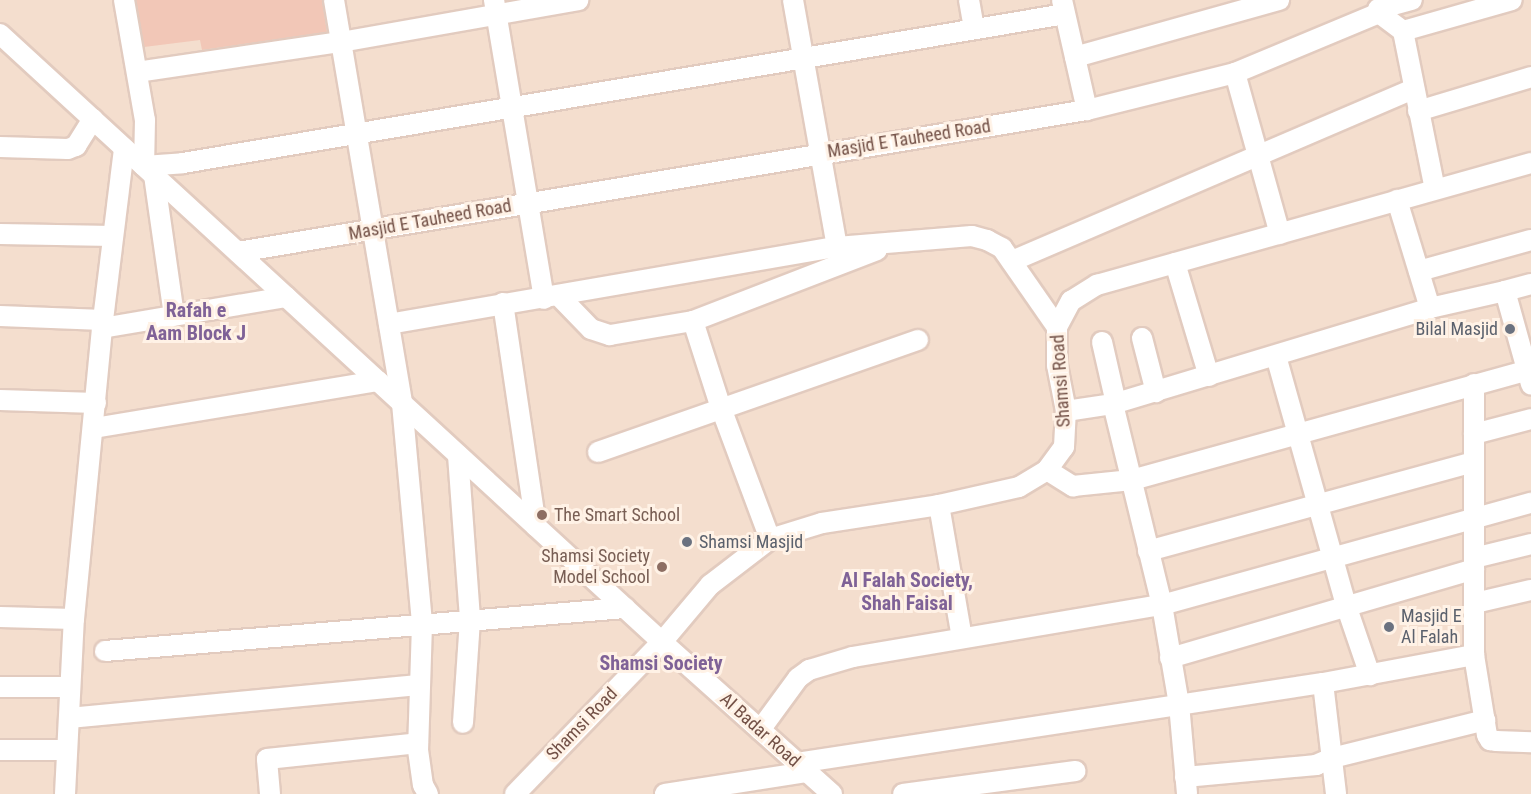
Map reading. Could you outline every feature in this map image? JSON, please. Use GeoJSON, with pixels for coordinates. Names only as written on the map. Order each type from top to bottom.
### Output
{"type":"FeatureCollection","features":[{"type":"Feature","properties":{"kind":"street"},"geometry":{"type":"LineString","coordinates":[[124,0],[146,120],[149,171],[174,316]]}},
{"type":"Feature","properties":{"kind":"street"},"geometry":{"type":"LineString","coordinates":[[334,0],[402,403],[422,624],[418,685],[421,791]]}},
{"type":"Feature","properties":{"kind":"street"},"geometry":{"type":"LineString","coordinates":[[137,72],[341,42],[496,7],[578,0]]}},
{"type":"Feature","properties":{"kind":"street"},"geometry":{"type":"LineString","coordinates":[[793,0],[837,247]]}},
{"type":"Feature","properties":{"kind":"street"},"geometry":{"type":"LineString","coordinates":[[969,0],[974,29]]}},
{"type":"Feature","properties":{"kind":"street"},"geometry":{"type":"LineString","coordinates":[[1075,57],[1278,0]]}},
{"type":"Feature","properties":{"kind":"street","name":"Masjid E Tauheed Road"},"geometry":{"type":"LineString","coordinates":[[238,252],[1087,110],[1235,73],[1378,7],[1412,0]]}},
{"type":"Feature","properties":{"kind":"street"},"geometry":{"type":"LineString","coordinates":[[1403,32],[1512,0]]}},
{"type":"Feature","properties":{"kind":"street"},"geometry":{"type":"LineString","coordinates":[[496,7],[528,203],[552,298],[598,334],[610,335],[693,321],[896,242]]}},
{"type":"Feature","properties":{"kind":"street"},"geometry":{"type":"LineString","coordinates":[[149,171],[974,29],[1064,7],[1087,110]]}},
{"type":"Feature","properties":{"kind":"street"},"geometry":{"type":"LineString","coordinates":[[1378,7],[1403,32],[1435,189]]}},
{"type":"Feature","properties":{"kind":"street","name":"Al Badar Road"},"geometry":{"type":"LineString","coordinates":[[0,34],[662,642],[832,794]]}},
{"type":"Feature","properties":{"kind":"street"},"geometry":{"type":"LineString","coordinates":[[1235,73],[1280,234]]}},
{"type":"Feature","properties":{"kind":"street"},"geometry":{"type":"LineString","coordinates":[[1418,111],[1531,77]]}},
{"type":"Feature","properties":{"kind":"street"},"geometry":{"type":"LineString","coordinates":[[1012,261],[1414,89]]}},
{"type":"Feature","properties":{"kind":"street"},"geometry":{"type":"LineString","coordinates":[[0,147],[68,148],[76,146],[93,119]]}},
{"type":"Feature","properties":{"kind":"street"},"geometry":{"type":"LineString","coordinates":[[65,794],[74,619],[103,324],[124,148]]}},
{"type":"Feature","properties":{"kind":"street","name":"Shamsi Road"},"geometry":{"type":"LineString","coordinates":[[515,794],[662,642],[710,585],[770,539],[822,523],[939,505],[1019,488],[1047,470],[1064,447],[1066,411],[1057,365],[1057,327],[1071,301],[1097,285],[1531,163]]}},
{"type":"Feature","properties":{"kind":"street"},"geometry":{"type":"LineString","coordinates":[[1397,200],[1430,309]]}},
{"type":"Feature","properties":{"kind":"street"},"geometry":{"type":"LineString","coordinates":[[0,234],[113,237]]}},
{"type":"Feature","properties":{"kind":"street"},"geometry":{"type":"LineString","coordinates":[[389,324],[502,303],[552,298],[837,247],[972,236],[987,240],[1002,248],[1057,327]]}},
{"type":"Feature","properties":{"kind":"street"},"geometry":{"type":"LineString","coordinates":[[1419,271],[1531,240]]}},
{"type":"Feature","properties":{"kind":"street"},"geometry":{"type":"LineString","coordinates":[[1175,263],[1209,376]]}},
{"type":"Feature","properties":{"kind":"street"},"geometry":{"type":"LineString","coordinates":[[1066,411],[1115,404],[1430,309],[1531,284]]}},
{"type":"Feature","properties":{"kind":"street"},"geometry":{"type":"LineString","coordinates":[[1047,470],[1073,486],[1132,480],[1474,384],[1530,374],[1505,291]]}},
{"type":"Feature","properties":{"kind":"street"},"geometry":{"type":"LineString","coordinates":[[0,316],[103,324],[174,316],[286,297]]}},
{"type":"Feature","properties":{"kind":"street"},"geometry":{"type":"LineString","coordinates":[[502,303],[536,526]]}},
{"type":"Feature","properties":{"kind":"street"},"geometry":{"type":"LineString","coordinates":[[693,321],[721,408],[770,539]]}},
{"type":"Feature","properties":{"kind":"street"},"geometry":{"type":"LineString","coordinates":[[1142,338],[1156,392]]}},
{"type":"Feature","properties":{"kind":"street"},"geometry":{"type":"LineString","coordinates":[[598,452],[918,340]]}},
{"type":"Feature","properties":{"kind":"street"},"geometry":{"type":"LineString","coordinates":[[1102,342],[1162,605],[1179,704],[1186,786],[1316,765],[1332,758],[1485,720]]}},
{"type":"Feature","properties":{"kind":"street"},"geometry":{"type":"LineString","coordinates":[[1276,356],[1347,608],[1370,675]]}},
{"type":"Feature","properties":{"kind":"street"},"geometry":{"type":"LineString","coordinates":[[94,428],[378,381]]}},
{"type":"Feature","properties":{"kind":"street"},"geometry":{"type":"LineString","coordinates":[[1474,384],[1474,655],[1490,740],[1531,742]]}},
{"type":"Feature","properties":{"kind":"street"},"geometry":{"type":"LineString","coordinates":[[0,400],[96,403]]}},
{"type":"Feature","properties":{"kind":"street"},"geometry":{"type":"LineString","coordinates":[[1474,434],[1531,419]]}},
{"type":"Feature","properties":{"kind":"street"},"geometry":{"type":"LineString","coordinates":[[458,455],[470,620],[463,723]]}},
{"type":"Feature","properties":{"kind":"street"},"geometry":{"type":"LineString","coordinates":[[1148,551],[1474,462]]}},
{"type":"Feature","properties":{"kind":"street"},"geometry":{"type":"LineString","coordinates":[[760,730],[798,678],[809,670],[853,657],[1162,605],[1531,503]]}},
{"type":"Feature","properties":{"kind":"street"},"geometry":{"type":"LineString","coordinates":[[939,505],[962,638]]}},
{"type":"Feature","properties":{"kind":"street"},"geometry":{"type":"LineString","coordinates":[[1170,658],[1347,608],[1531,544]]}},
{"type":"Feature","properties":{"kind":"street"},"geometry":{"type":"LineString","coordinates":[[1474,603],[1531,590]]}},
{"type":"Feature","properties":{"kind":"street"},"geometry":{"type":"LineString","coordinates":[[105,651],[625,608]]}},
{"type":"Feature","properties":{"kind":"street"},"geometry":{"type":"LineString","coordinates":[[0,617],[74,619]]}},
{"type":"Feature","properties":{"kind":"street"},"geometry":{"type":"LineString","coordinates":[[665,794],[750,788],[802,768],[1179,704],[1323,683],[1474,655]]}},
{"type":"Feature","properties":{"kind":"street"},"geometry":{"type":"LineString","coordinates":[[1323,683],[1336,794]]}},
{"type":"Feature","properties":{"kind":"street"},"geometry":{"type":"LineString","coordinates":[[69,718],[418,685]]}},
{"type":"Feature","properties":{"kind":"street"},"geometry":{"type":"LineString","coordinates":[[0,687],[70,687]]}},
{"type":"Feature","properties":{"kind":"street"},"geometry":{"type":"LineString","coordinates":[[265,793],[267,759],[418,743]]}},
{"type":"Feature","properties":{"kind":"street"},"geometry":{"type":"LineString","coordinates":[[0,750],[67,750]]}},
{"type":"Feature","properties":{"kind":"street"},"geometry":{"type":"LineString","coordinates":[[903,794],[1075,771]]}},
{"type":"Feature","properties":{"kind":"shaded area"},"geometry":{"type":"Polygon","coordinates":[[[0,0],[1531,0],[1531,794],[0,794],[0,0]]]}},
{"type":"Feature","properties":{"kind":"building"},"geometry":{"type":"Polygon","coordinates":[[[136,0],[322,0],[327,32],[202,50],[200,40],[144,47],[136,0]]]}},
{"type":"Feature","properties":{"kind":"place","name":"Bilal Masjid"},"geometry":{"type":"Point","coordinates":[1510,329]}},
{"type":"Feature","properties":{"kind":"place","name":"The Smart School"},"geometry":{"type":"Point","coordinates":[542,515]}},
{"type":"Feature","properties":{"kind":"place","name":"Shamsi Masjid"},"geometry":{"type":"Point","coordinates":[687,542]}},
{"type":"Feature","properties":{"kind":"place","name":"Shamsi Society Model School"},"geometry":{"type":"Point","coordinates":[662,567]}},
{"type":"Feature","properties":{"kind":"place","name":"Masjid E Al Falah"},"geometry":{"type":"Point","coordinates":[1389,627]}},
{"type":"Feature","properties":{"kind":"district","name":"Rafah e Aam Block J"},"geometry":{"type":"Point","coordinates":[196,322]}},
{"type":"Feature","properties":{"kind":"district","name":"Al Falah Society, Shah Faisal"},"geometry":{"type":"Point","coordinates":[907,592]}},
{"type":"Feature","properties":{"kind":"district","name":"Shamsi Society"},"geometry":{"type":"Point","coordinates":[661,663]}}]}
